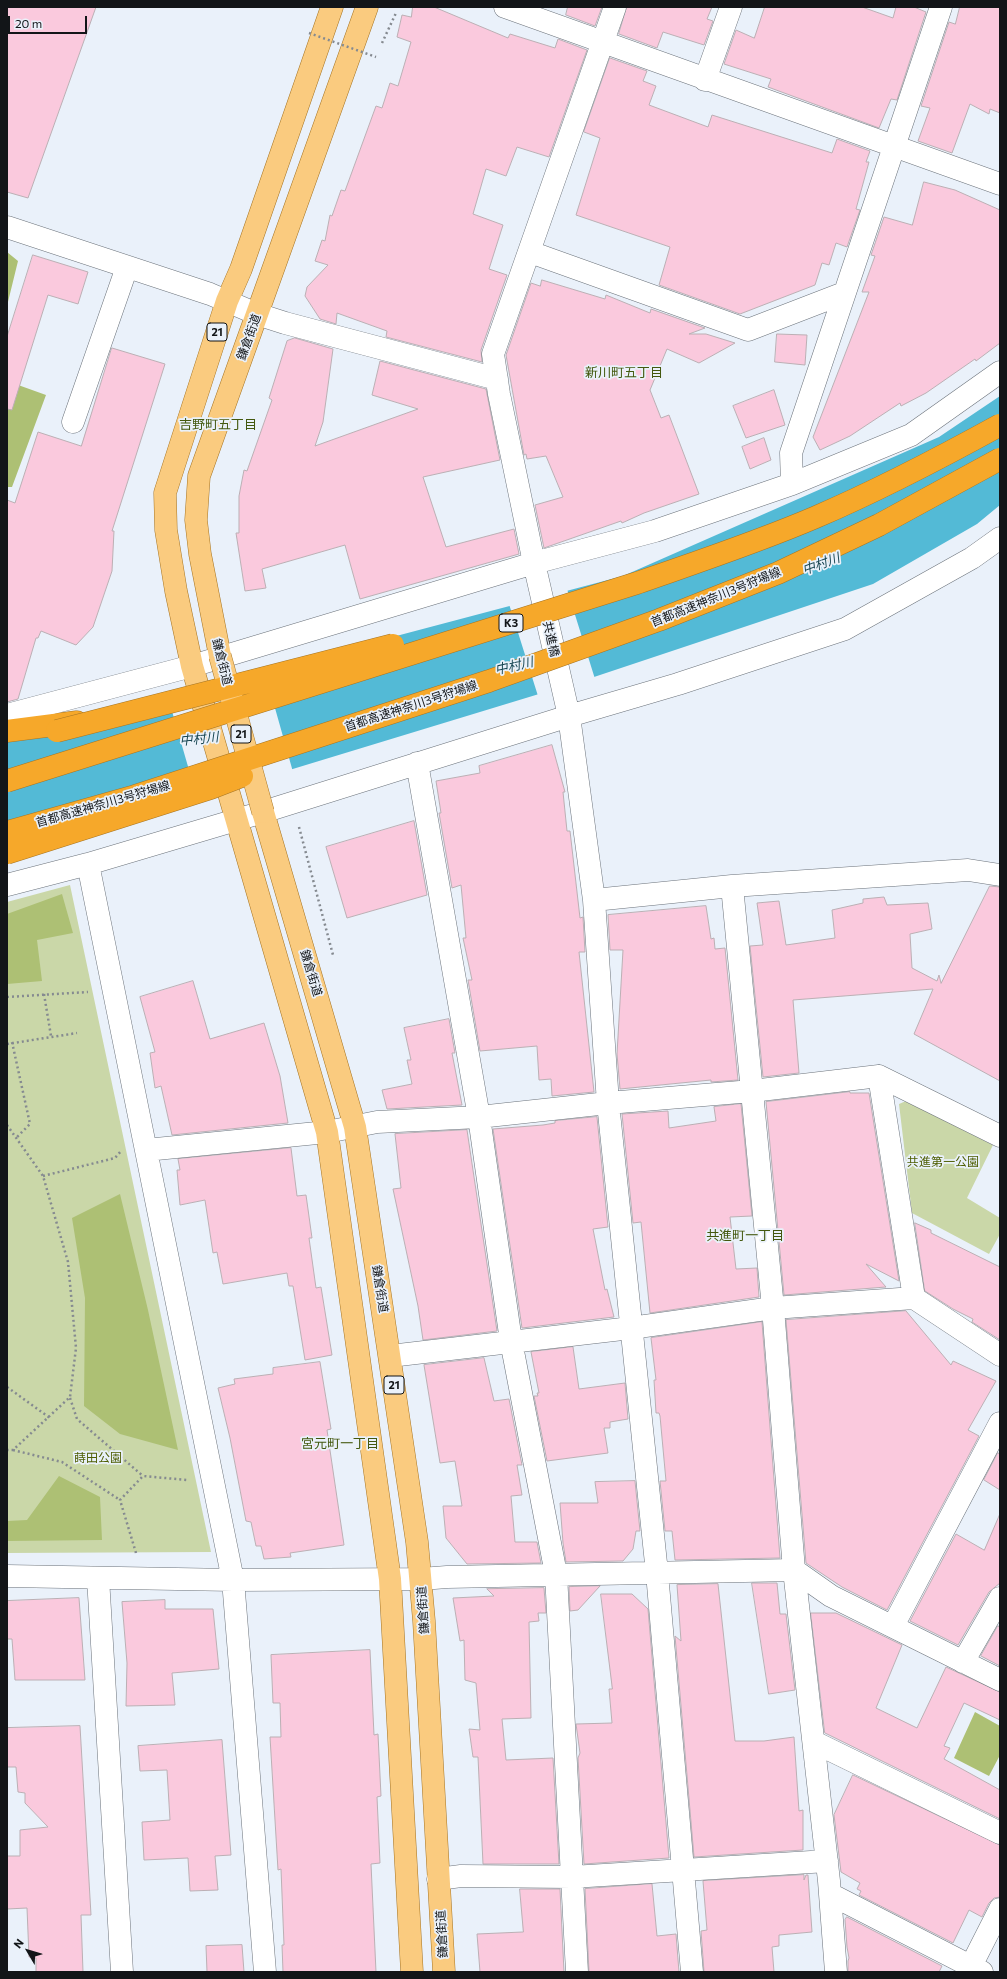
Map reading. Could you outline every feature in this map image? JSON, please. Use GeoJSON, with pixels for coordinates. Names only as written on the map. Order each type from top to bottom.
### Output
{"type":"FeatureCollection","features":[{"type":"Feature","properties":{"kind":"highway","name":"K3"},"geometry":{"type":"LineString","coordinates":[[7,780],[637,583],[731,550],[816,517],[908,475],[1000,425]]}},
{"type":"Feature","properties":{"kind":"highway","name":"首都高速神奈川3号狩場線"},"geometry":{"type":"LineString","coordinates":[[7,832],[135,796],[489,681],[659,620],[778,573],[879,525],[1000,460]]}},
{"type":"Feature","properties":{"kind":"highway"},"geometry":{"type":"LineString","coordinates":[[7,746],[108,718],[637,583]]}},
{"type":"Feature","properties":{"kind":"highway"},"geometry":{"type":"LineString","coordinates":[[7,853],[211,788],[489,681]]}},
{"type":"Feature","properties":{"kind":"highway"},"geometry":{"type":"LineString","coordinates":[[7,731],[108,718]]}},
{"type":"Feature","properties":{"kind":"main road","name":"21"},"geometry":{"type":"LineString","coordinates":[[332,7],[241,269],[227,301],[165,493],[168,537],[181,614],[192,666],[256,882],[327,1132],[390,1579],[412,1972]]}},
{"type":"Feature","properties":{"kind":"main road","name":"鎌倉街道"},"geometry":{"type":"LineString","coordinates":[[366,7],[199,476],[196,520],[200,554],[220,656],[263,812],[355,1127],[390,1356],[421,1579],[444,1972]]}},
{"type":"Feature","properties":{"kind":"street"},"geometry":{"type":"LineString","coordinates":[[505,7],[705,80],[1000,184]]}},
{"type":"Feature","properties":{"kind":"street","name":"共進橋"},"geometry":{"type":"LineString","coordinates":[[615,7],[493,354],[534,563],[569,716],[594,900],[608,1103],[657,1573],[692,1972]]}},
{"type":"Feature","properties":{"kind":"street"},"geometry":{"type":"LineString","coordinates":[[705,80],[731,7]]}},
{"type":"Feature","properties":{"kind":"street"},"geometry":{"type":"LineString","coordinates":[[792,484],[791,453],[941,7]]}},
{"type":"Feature","properties":{"kind":"street"},"geometry":{"type":"LineString","coordinates":[[7,227],[227,301],[257,314],[497,379]]}},
{"type":"Feature","properties":{"kind":"street"},"geometry":{"type":"LineString","coordinates":[[530,252],[748,330],[844,293]]}},
{"type":"Feature","properties":{"kind":"street"},"geometry":{"type":"LineString","coordinates":[[73,422],[127,267]]}},
{"type":"Feature","properties":{"kind":"street"},"geometry":{"type":"LineString","coordinates":[[7,715],[192,666],[220,656],[534,563],[655,531],[792,484],[911,435],[1000,372]]}},
{"type":"Feature","properties":{"kind":"street"},"geometry":{"type":"LineString","coordinates":[[7,885],[88,864],[237,820],[569,716],[678,684],[845,629],[972,558],[1000,538]]}},
{"type":"Feature","properties":{"kind":"street"},"geometry":{"type":"LineString","coordinates":[[417,763],[479,1117],[511,1341],[556,1574],[577,1972]]}},
{"type":"Feature","properties":{"kind":"street"},"geometry":{"type":"LineString","coordinates":[[88,864],[233,1580],[265,1972]]}},
{"type":"Feature","properties":{"kind":"street"},"geometry":{"type":"LineString","coordinates":[[594,900],[732,886],[968,870],[1000,875]]}},
{"type":"Feature","properties":{"kind":"street"},"geometry":{"type":"LineString","coordinates":[[732,886],[773,1308],[794,1570],[827,1861],[836,1972]]}},
{"type":"Feature","properties":{"kind":"street"},"geometry":{"type":"LineString","coordinates":[[146,1150],[327,1132],[377,1122],[479,1117],[608,1103],[752,1091],[879,1076],[1000,1136]]}},
{"type":"Feature","properties":{"kind":"street"},"geometry":{"type":"LineString","coordinates":[[879,1076],[914,1298]]}},
{"type":"Feature","properties":{"kind":"street"},"geometry":{"type":"LineString","coordinates":[[390,1356],[632,1328],[773,1308],[914,1298],[1000,1355]]}},
{"type":"Feature","properties":{"kind":"street"},"geometry":{"type":"LineString","coordinates":[[893,1626],[1000,1423]]}},
{"type":"Feature","properties":{"kind":"street"},"geometry":{"type":"LineString","coordinates":[[7,1576],[233,1580],[421,1579],[556,1574],[794,1570],[831,1596],[1000,1680]]}},
{"type":"Feature","properties":{"kind":"street"},"geometry":{"type":"LineString","coordinates":[[98,1578],[122,1972]]}},
{"type":"Feature","properties":{"kind":"street"},"geometry":{"type":"LineString","coordinates":[[963,1662],[1000,1598]]}},
{"type":"Feature","properties":{"kind":"street"},"geometry":{"type":"LineString","coordinates":[[814,1742],[1000,1833]]}},
{"type":"Feature","properties":{"kind":"street"},"geometry":{"type":"LineString","coordinates":[[438,1879],[461,1876],[572,1877],[827,1861]]}},
{"type":"Feature","properties":{"kind":"street"},"geometry":{"type":"LineString","coordinates":[[830,1894],[974,1970],[1000,1909]]}},
{"type":"Feature","properties":{"kind":"path"},"geometry":{"type":"LineString","coordinates":[[382,45],[396,13]]}},
{"type":"Feature","properties":{"kind":"path"},"geometry":{"type":"LineString","coordinates":[[309,33],[376,57],[379,51]]}},
{"type":"Feature","properties":{"kind":"path"},"geometry":{"type":"LineString","coordinates":[[7,997],[113,990]]}},
{"type":"Feature","properties":{"kind":"path"},"geometry":{"type":"LineString","coordinates":[[44,994],[51,1036]]}},
{"type":"Feature","properties":{"kind":"path"},"geometry":{"type":"LineString","coordinates":[[7,1044],[77,1032]]}},
{"type":"Feature","properties":{"kind":"path"},"geometry":{"type":"LineString","coordinates":[[12,1042],[30,1124],[16,1138]]}},
{"type":"Feature","properties":{"kind":"path"},"geometry":{"type":"LineString","coordinates":[[7,1125],[43,1176],[68,1262],[76,1348],[70,1397],[77,1419],[143,1476],[213,1483]]}},
{"type":"Feature","properties":{"kind":"path"},"geometry":{"type":"LineString","coordinates":[[43,1176],[115,1158],[141,1126]]}},
{"type":"Feature","properties":{"kind":"path"},"geometry":{"type":"LineString","coordinates":[[7,1387],[50,1418]]}},
{"type":"Feature","properties":{"kind":"path"},"geometry":{"type":"LineString","coordinates":[[13,1450],[50,1418],[70,1397]]}},
{"type":"Feature","properties":{"kind":"path"},"geometry":{"type":"LineString","coordinates":[[7,1450],[13,1450],[62,1462],[120,1500],[143,1579]]}},
{"type":"Feature","properties":{"kind":"path"},"geometry":{"type":"LineString","coordinates":[[120,1500],[143,1476]]}},
{"type":"Feature","properties":{"kind":"green space"},"geometry":{"type":"Polygon","coordinates":[[[7,252],[18,261],[7,306],[7,252]]]}},
{"type":"Feature","properties":{"kind":"green space"},"geometry":{"type":"Polygon","coordinates":[[[7,381],[46,395],[12,487],[7,487],[7,381]]]}},
{"type":"Feature","properties":{"kind":"green space","name":"蒔田公園"},"geometry":{"type":"Polygon","coordinates":[[[70,885],[211,1552],[7,1553],[7,902],[70,885]]]}},
{"type":"Feature","properties":{"kind":"green space"},"geometry":{"type":"Polygon","coordinates":[[[62,894],[73,933],[37,940],[42,981],[7,984],[7,914],[62,894]]]}},
{"type":"Feature","properties":{"kind":"green space","name":"共進第一公園"},"geometry":{"type":"Polygon","coordinates":[[[906,1101],[993,1145],[967,1198],[1000,1218],[1000,1234],[989,1254],[912,1213],[899,1104],[906,1101]]]}},
{"type":"Feature","properties":{"kind":"green space"},"geometry":{"type":"Polygon","coordinates":[[[120,1194],[148,1310],[178,1450],[120,1434],[84,1406],[85,1298],[72,1218],[120,1194]]]}},
{"type":"Feature","properties":{"kind":"green space"},"geometry":{"type":"Polygon","coordinates":[[[59,1476],[100,1497],[102,1540],[7,1541],[7,1521],[27,1520],[59,1476]]]}},
{"type":"Feature","properties":{"kind":"green space"},"geometry":{"type":"Polygon","coordinates":[[[975,1712],[1000,1726],[1000,1755],[989,1776],[954,1758],[975,1712]]]}},
{"type":"Feature","properties":{"kind":"water","name":"中村川"},"geometry":{"type":"Polygon","coordinates":[[[1000,396],[1000,505],[977,524],[873,584],[585,680],[7,856],[7,739],[623,576],[939,437],[1000,396]]]}},
{"type":"Feature","properties":{"kind":"pier"},"geometry":{"type":"Polygon","coordinates":[[[567,589],[595,679],[538,696],[509,604],[567,589]]]}},
{"type":"Feature","properties":{"kind":"pier"},"geometry":{"type":"Polygon","coordinates":[[[264,669],[293,772],[198,801],[167,694],[264,669]]]}},
{"type":"Feature","properties":{"kind":"building"},"geometry":{"type":"Polygon","coordinates":[[[7,7],[96,7],[28,198],[7,192],[7,7]]]}},
{"type":"Feature","properties":{"kind":"building"},"geometry":{"type":"Polygon","coordinates":[[[413,7],[434,7],[508,38],[510,34],[555,48],[558,39],[587,50],[549,157],[517,147],[506,176],[486,169],[473,214],[503,225],[489,269],[507,275],[481,350],[482,362],[386,337],[387,331],[337,313],[336,324],[320,319],[305,296],[307,287],[328,265],[315,261],[322,240],[325,241],[330,215],[332,216],[341,190],[345,191],[376,106],[382,108],[390,83],[398,86],[411,42],[397,37],[402,15],[411,17],[413,7]]]}},
{"type":"Feature","properties":{"kind":"building"},"geometry":{"type":"Polygon","coordinates":[[[568,7],[602,7],[595,26],[566,15],[568,7]]]}},
{"type":"Feature","properties":{"kind":"building"},"geometry":{"type":"Polygon","coordinates":[[[627,7],[712,7],[707,19],[713,21],[704,45],[663,32],[657,48],[619,34],[627,7]]]}},
{"type":"Feature","properties":{"kind":"building"},"geometry":{"type":"Polygon","coordinates":[[[765,7],[862,7],[893,18],[896,7],[914,7],[926,12],[897,100],[891,99],[879,128],[768,87],[771,79],[724,64],[736,30],[754,38],[765,7]]]}},
{"type":"Feature","properties":{"kind":"building"},"geometry":{"type":"Polygon","coordinates":[[[960,7],[1000,7],[1000,113],[990,109],[989,114],[970,104],[952,153],[918,141],[930,108],[921,106],[949,22],[955,24],[960,7]]]}},
{"type":"Feature","properties":{"kind":"building"},"geometry":{"type":"Polygon","coordinates":[[[610,58],[647,71],[643,81],[656,86],[649,105],[708,127],[712,115],[832,153],[837,139],[870,151],[866,162],[869,162],[856,209],[860,210],[847,247],[836,243],[829,265],[822,263],[815,285],[740,314],[659,285],[670,247],[576,215],[600,138],[584,132],[610,58]]]}},
{"type":"Feature","properties":{"kind":"building"},"geometry":{"type":"Polygon","coordinates":[[[924,182],[955,190],[1000,210],[1000,343],[976,361],[975,359],[926,393],[901,406],[900,403],[850,436],[820,450],[813,437],[869,292],[862,292],[875,256],[871,255],[884,217],[912,225],[924,182]]]}},
{"type":"Feature","properties":{"kind":"building"},"geometry":{"type":"Polygon","coordinates":[[[33,255],[88,272],[78,304],[48,295],[12,410],[7,409],[7,337],[33,255]]]}},
{"type":"Feature","properties":{"kind":"building"},"geometry":{"type":"Polygon","coordinates":[[[542,280],[605,299],[606,295],[650,313],[651,309],[705,328],[689,334],[706,334],[735,343],[699,363],[667,349],[650,390],[661,418],[669,415],[699,494],[644,513],[622,523],[621,521],[544,548],[535,505],[563,497],[546,456],[527,459],[526,454],[524,455],[506,355],[531,283],[540,286],[542,280]]]}},
{"type":"Feature","properties":{"kind":"building"},"geometry":{"type":"Polygon","coordinates":[[[777,334],[807,335],[805,365],[775,362],[777,334]]]}},
{"type":"Feature","properties":{"kind":"building"},"geometry":{"type":"Polygon","coordinates":[[[295,338],[333,349],[323,422],[315,446],[418,409],[372,395],[380,361],[486,389],[500,460],[423,477],[446,547],[514,529],[519,554],[360,599],[345,545],[262,569],[266,588],[245,591],[236,533],[239,533],[239,496],[244,470],[247,471],[272,400],[269,398],[287,341],[295,338]]]}},
{"type":"Feature","properties":{"kind":"building"},"geometry":{"type":"Polygon","coordinates":[[[112,348],[165,364],[112,531],[114,531],[112,571],[93,627],[76,645],[41,631],[38,638],[36,638],[18,699],[7,702],[7,500],[15,503],[38,432],[81,446],[112,348]]]}},
{"type":"Feature","properties":{"kind":"building"},"geometry":{"type":"Polygon","coordinates":[[[774,390],[785,425],[746,438],[733,406],[774,390]]]}},
{"type":"Feature","properties":{"kind":"building"},"geometry":{"type":"Polygon","coordinates":[[[764,438],[771,460],[750,469],[742,447],[764,438]]]}},
{"type":"Feature","properties":{"kind":"building"},"geometry":{"type":"Polygon","coordinates":[[[552,745],[565,792],[563,792],[567,831],[570,831],[580,918],[583,917],[585,952],[579,952],[594,1092],[552,1096],[551,1079],[539,1080],[537,1046],[480,1051],[468,980],[472,980],[463,938],[466,938],[461,885],[452,888],[439,813],[441,813],[436,781],[480,773],[479,766],[552,745]]]}},
{"type":"Feature","properties":{"kind":"building"},"geometry":{"type":"Polygon","coordinates":[[[414,821],[427,895],[347,918],[326,847],[414,821]]]}},
{"type":"Feature","properties":{"kind":"building"},"geometry":{"type":"Polygon","coordinates":[[[990,886],[1000,887],[1000,1081],[914,1034],[933,989],[793,1000],[799,1073],[763,1077],[750,946],[763,945],[757,903],[779,901],[786,945],[835,938],[832,910],[863,903],[863,899],[884,897],[887,905],[928,903],[932,929],[910,934],[912,968],[937,981],[939,975],[941,983],[990,886]]]}},
{"type":"Feature","properties":{"kind":"building"},"geometry":{"type":"Polygon","coordinates":[[[706,906],[711,939],[714,938],[715,949],[725,948],[738,1080],[711,1082],[711,1080],[620,1089],[617,1054],[623,950],[610,950],[608,915],[706,906]]]}},
{"type":"Feature","properties":{"kind":"building"},"geometry":{"type":"Polygon","coordinates":[[[193,981],[210,1039],[264,1023],[280,1076],[288,1123],[172,1135],[161,1086],[155,1088],[150,1053],[155,1052],[140,997],[193,981]]]}},
{"type":"Feature","properties":{"kind":"building"},"geometry":{"type":"Polygon","coordinates":[[[449,1019],[455,1053],[452,1053],[462,1105],[387,1109],[382,1090],[412,1084],[407,1060],[411,1060],[404,1028],[449,1019]]]}},
{"type":"Feature","properties":{"kind":"building"},"geometry":{"type":"Polygon","coordinates":[[[850,1092],[869,1093],[899,1281],[866,1264],[886,1287],[784,1295],[766,1102],[850,1092]]]}},
{"type":"Feature","properties":{"kind":"building"},"geometry":{"type":"Polygon","coordinates":[[[741,1104],[752,1216],[730,1217],[736,1269],[757,1268],[759,1297],[650,1313],[641,1222],[633,1223],[622,1114],[668,1111],[669,1128],[716,1121],[714,1107],[741,1104]]]}},
{"type":"Feature","properties":{"kind":"building"},"geometry":{"type":"Polygon","coordinates":[[[597,1117],[608,1227],[593,1229],[605,1290],[607,1289],[614,1317],[522,1328],[493,1129],[543,1125],[555,1123],[555,1121],[597,1117]]]}},
{"type":"Feature","properties":{"kind":"building"},"geometry":{"type":"Polygon","coordinates":[[[467,1130],[497,1331],[423,1340],[418,1306],[393,1189],[401,1188],[395,1134],[467,1130]]]}},
{"type":"Feature","properties":{"kind":"building"},"geometry":{"type":"Polygon","coordinates":[[[291,1148],[297,1196],[306,1195],[312,1238],[309,1238],[316,1288],[321,1287],[332,1355],[305,1360],[293,1286],[289,1286],[287,1273],[223,1284],[217,1252],[213,1253],[205,1200],[180,1205],[177,1170],[180,1170],[178,1159],[291,1148]]]}},
{"type":"Feature","properties":{"kind":"building"},"geometry":{"type":"Polygon","coordinates":[[[915,1223],[931,1230],[931,1233],[1000,1267],[1000,1340],[972,1322],[973,1319],[953,1309],[925,1291],[915,1223]]]}},
{"type":"Feature","properties":{"kind":"building"},"geometry":{"type":"Polygon","coordinates":[[[906,1311],[951,1365],[953,1361],[996,1381],[968,1430],[979,1436],[887,1610],[842,1587],[806,1563],[786,1320],[906,1311]]]}},
{"type":"Feature","properties":{"kind":"building"},"geometry":{"type":"Polygon","coordinates":[[[762,1322],[780,1558],[675,1560],[672,1531],[665,1531],[660,1481],[666,1481],[660,1416],[659,1413],[656,1413],[654,1380],[656,1380],[651,1338],[762,1322]]]}},
{"type":"Feature","properties":{"kind":"building"},"geometry":{"type":"Polygon","coordinates":[[[573,1347],[579,1389],[625,1383],[628,1419],[610,1422],[610,1428],[604,1428],[608,1453],[547,1461],[534,1396],[538,1396],[537,1393],[539,1393],[531,1352],[573,1347]]]}},
{"type":"Feature","properties":{"kind":"building"},"geometry":{"type":"Polygon","coordinates":[[[484,1358],[494,1401],[509,1399],[522,1465],[517,1465],[522,1495],[511,1496],[515,1542],[537,1542],[541,1563],[467,1564],[446,1538],[443,1506],[462,1506],[455,1461],[440,1463],[424,1365],[484,1358]]]}},
{"type":"Feature","properties":{"kind":"building"},"geometry":{"type":"Polygon","coordinates":[[[320,1362],[331,1429],[327,1430],[344,1545],[290,1553],[291,1557],[264,1559],[261,1546],[256,1546],[251,1522],[246,1521],[230,1438],[218,1388],[235,1384],[234,1379],[273,1374],[273,1368],[320,1362]]]}},
{"type":"Feature","properties":{"kind":"building"},"geometry":{"type":"Polygon","coordinates":[[[998,1453],[1000,1454],[1000,1490],[984,1480],[998,1453]]]}},
{"type":"Feature","properties":{"kind":"building"},"geometry":{"type":"Polygon","coordinates":[[[635,1481],[640,1531],[636,1531],[633,1549],[623,1561],[566,1562],[560,1503],[598,1503],[595,1482],[635,1481]]]}},
{"type":"Feature","properties":{"kind":"building"},"geometry":{"type":"Polygon","coordinates":[[[1000,1514],[1000,1583],[989,1592],[958,1645],[910,1621],[956,1534],[984,1550],[1000,1514]]]}},
{"type":"Feature","properties":{"kind":"building"},"geometry":{"type":"Polygon","coordinates":[[[752,1583],[777,1583],[780,1614],[786,1614],[795,1690],[769,1694],[752,1583]]]}},
{"type":"Feature","properties":{"kind":"building"},"geometry":{"type":"Polygon","coordinates":[[[718,1584],[735,1741],[764,1741],[794,1737],[799,1811],[803,1810],[803,1850],[694,1857],[675,1636],[681,1641],[677,1585],[718,1584]]]}},
{"type":"Feature","properties":{"kind":"building"},"geometry":{"type":"Polygon","coordinates":[[[600,1586],[578,1610],[570,1611],[569,1587],[600,1586]]]}},
{"type":"Feature","properties":{"kind":"building"},"geometry":{"type":"Polygon","coordinates":[[[544,1588],[546,1613],[538,1613],[539,1621],[529,1622],[531,1718],[502,1719],[506,1760],[553,1758],[559,1864],[483,1864],[478,1757],[473,1757],[469,1729],[480,1730],[476,1683],[465,1680],[464,1640],[460,1641],[453,1598],[494,1596],[487,1589],[544,1588]]]}},
{"type":"Feature","properties":{"kind":"building"},"geometry":{"type":"Polygon","coordinates":[[[601,1594],[632,1594],[648,1609],[669,1858],[584,1864],[578,1758],[580,1753],[576,1724],[612,1723],[609,1689],[612,1689],[601,1594]]]}},
{"type":"Feature","properties":{"kind":"building"},"geometry":{"type":"Polygon","coordinates":[[[79,1598],[85,1680],[15,1680],[12,1639],[7,1639],[7,1601],[79,1598]]]}},
{"type":"Feature","properties":{"kind":"building"},"geometry":{"type":"Polygon","coordinates":[[[165,1600],[165,1609],[213,1609],[219,1669],[172,1673],[175,1705],[126,1706],[127,1663],[122,1602],[165,1600]]]}},
{"type":"Feature","properties":{"kind":"building"},"geometry":{"type":"Polygon","coordinates":[[[811,1613],[836,1613],[902,1645],[876,1708],[917,1728],[946,1667],[1000,1692],[1000,1720],[964,1703],[944,1746],[950,1748],[944,1759],[1000,1790],[1000,1819],[825,1733],[811,1613]]]}},
{"type":"Feature","properties":{"kind":"building"},"geometry":{"type":"Polygon","coordinates":[[[998,1626],[1000,1627],[1000,1666],[981,1656],[998,1626]]]}},
{"type":"Feature","properties":{"kind":"building"},"geometry":{"type":"Polygon","coordinates":[[[370,1650],[374,1735],[378,1734],[381,1796],[377,1797],[380,1863],[371,1864],[376,1972],[283,1972],[282,1945],[284,1945],[281,1869],[278,1870],[270,1737],[281,1737],[280,1703],[273,1703],[271,1655],[370,1650]]]}},
{"type":"Feature","properties":{"kind":"building"},"geometry":{"type":"Polygon","coordinates":[[[80,1726],[91,1915],[81,1915],[83,1972],[36,1972],[36,1958],[29,1957],[27,1908],[7,1909],[7,1856],[20,1856],[20,1830],[48,1827],[25,1803],[25,1793],[18,1792],[16,1767],[7,1767],[7,1728],[80,1726]]]}},
{"type":"Feature","properties":{"kind":"building"},"geometry":{"type":"Polygon","coordinates":[[[222,1740],[231,1855],[215,1856],[218,1890],[190,1891],[188,1858],[144,1860],[142,1822],[170,1820],[167,1770],[140,1771],[138,1746],[222,1740]]]}},
{"type":"Feature","properties":{"kind":"building"},"geometry":{"type":"Polygon","coordinates":[[[853,1775],[1000,1845],[1000,1897],[994,1898],[989,1903],[982,1917],[969,1910],[953,1943],[859,1895],[861,1891],[857,1889],[860,1883],[841,1872],[834,1815],[853,1775]]]}},
{"type":"Feature","properties":{"kind":"building"},"geometry":{"type":"Polygon","coordinates":[[[804,1875],[804,1880],[806,1875],[808,1875],[812,1932],[779,1935],[779,1946],[772,1947],[774,1972],[704,1972],[701,1931],[707,1930],[703,1881],[804,1875]]]}},
{"type":"Feature","properties":{"kind":"building"},"geometry":{"type":"Polygon","coordinates":[[[652,1884],[657,1936],[676,1934],[679,1972],[589,1972],[585,1889],[652,1884]]]}},
{"type":"Feature","properties":{"kind":"building"},"geometry":{"type":"Polygon","coordinates":[[[520,1889],[560,1889],[564,1972],[480,1972],[477,1934],[523,1932],[520,1889]]]}},
{"type":"Feature","properties":{"kind":"building"},"geometry":{"type":"Polygon","coordinates":[[[847,1917],[942,1966],[939,1972],[848,1972],[849,1958],[845,1920],[847,1917]]]}},
{"type":"Feature","properties":{"kind":"building"},"geometry":{"type":"Polygon","coordinates":[[[242,1945],[244,1972],[207,1972],[206,1946],[242,1945]]]}},
{"type":"Feature","properties":{"kind":"district","name":"新川町五丁目"},"geometry":{"type":"Point","coordinates":[624,373]}},
{"type":"Feature","properties":{"kind":"district","name":"吉野町五丁目"},"geometry":{"type":"Point","coordinates":[218,425]}},
{"type":"Feature","properties":{"kind":"district","name":"共進町一丁目"},"geometry":{"type":"Point","coordinates":[745,1236]}},
{"type":"Feature","properties":{"kind":"district","name":"宮元町一丁目"},"geometry":{"type":"Point","coordinates":[340,1444]}}]}
